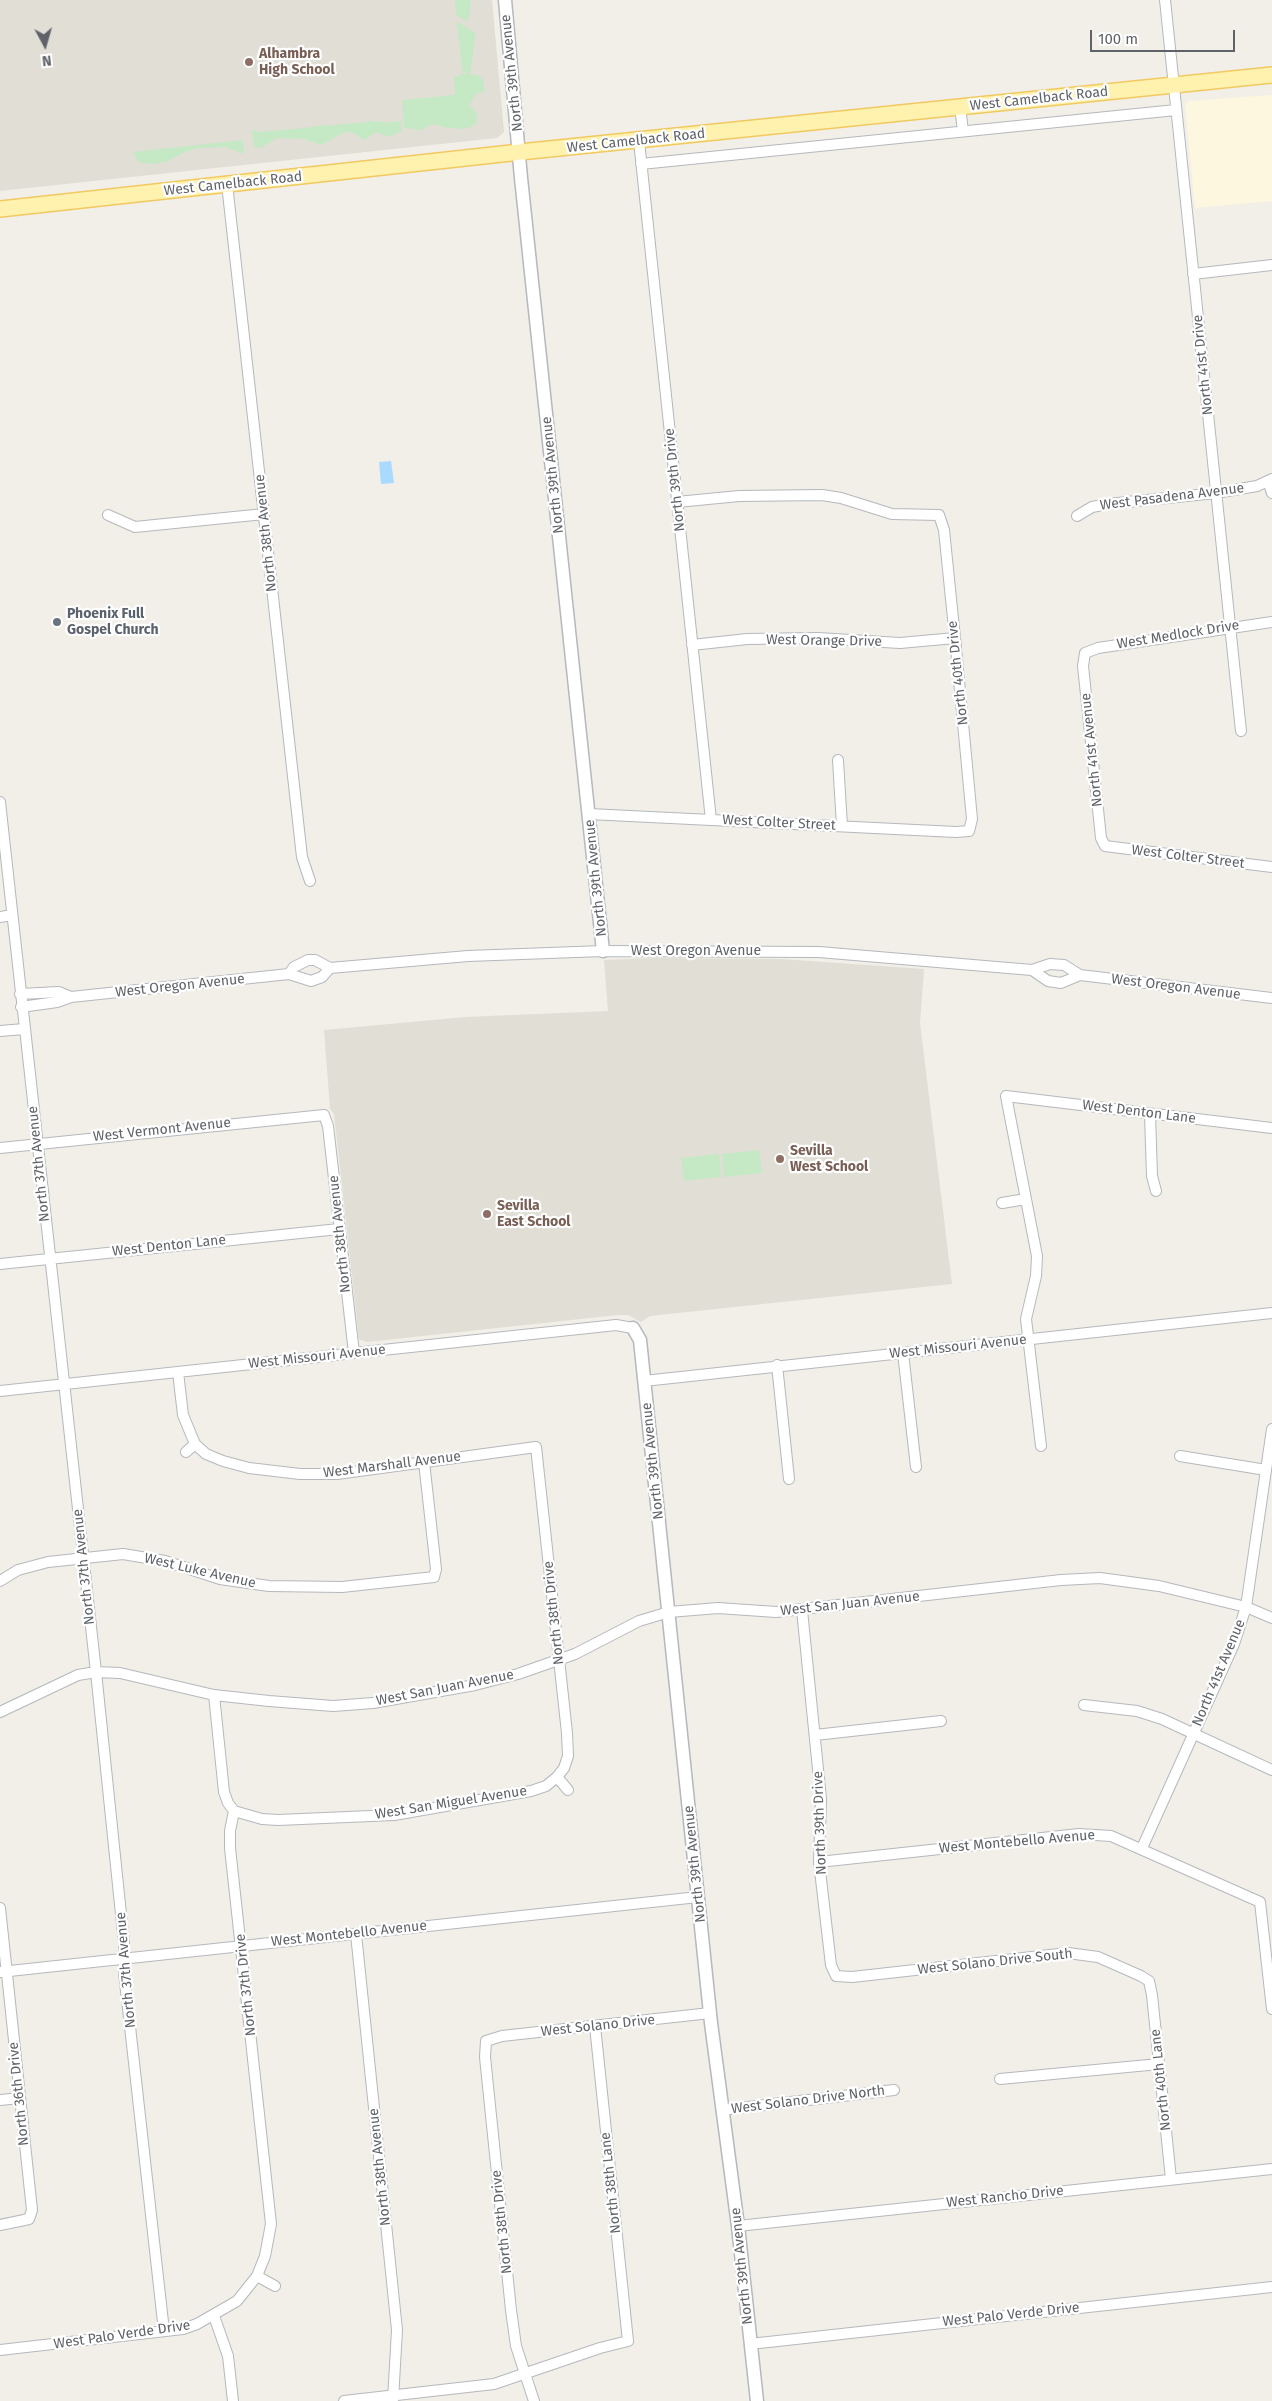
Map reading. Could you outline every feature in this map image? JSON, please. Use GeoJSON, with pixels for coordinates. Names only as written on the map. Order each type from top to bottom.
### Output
{"type":"FeatureCollection","features":[{"type":"Feature","properties":{"kind":"main road","name":"West Camelback Road"},"geometry":{"type":"LineString","coordinates":[[0,209],[520,152],[1272,75]]}},
{"type":"Feature","properties":{"kind":"street","name":"North 39th Avenue"},"geometry":{"type":"LineString","coordinates":[[505,0],[603,951]]}},
{"type":"Feature","properties":{"kind":"street","name":"North 41st Drive"},"geometry":{"type":"LineString","coordinates":[[1165,0],[1241,731]]}},
{"type":"Feature","properties":{"kind":"street"},"geometry":{"type":"LineString","coordinates":[[960,108],[963,131]]}},
{"type":"Feature","properties":{"kind":"street","name":"West Camelback Road"},"geometry":{"type":"LineString","coordinates":[[642,164],[1176,110]]}},
{"type":"Feature","properties":{"kind":"street","name":"North 39th Drive"},"geometry":{"type":"LineString","coordinates":[[639,140],[710,820]]}},
{"type":"Feature","properties":{"kind":"street","name":"North 38th Avenue"},"geometry":{"type":"LineString","coordinates":[[227,184],[302,857],[310,881]]}},
{"type":"Feature","properties":{"kind":"street"},"geometry":{"type":"LineString","coordinates":[[1193,274],[1272,265]]}},
{"type":"Feature","properties":{"kind":"street","name":"West Pasadena Avenue"},"geometry":{"type":"LineString","coordinates":[[1077,516],[1092,508],[1108,504],[1216,493],[1257,486],[1270,480],[1272,493]]}},
{"type":"Feature","properties":{"kind":"street","name":"North 40th Drive"},"geometry":{"type":"LineString","coordinates":[[677,502],[740,496],[822,495],[892,514],[939,515],[944,530],[955,638],[972,819],[970,831]]}},
{"type":"Feature","properties":{"kind":"street"},"geometry":{"type":"LineString","coordinates":[[108,515],[134,527],[264,514]]}},
{"type":"Feature","properties":{"kind":"street","name":"West Medlock Drive"},"geometry":{"type":"LineString","coordinates":[[1085,653],[1098,648],[1230,626],[1272,622]]}},
{"type":"Feature","properties":{"kind":"street","name":"West Orange Drive"},"geometry":{"type":"LineString","coordinates":[[692,645],[747,639],[818,638],[900,643],[955,638]]}},
{"type":"Feature","properties":{"kind":"street","name":"North 41st Avenue"},"geometry":{"type":"LineString","coordinates":[[1085,653],[1083,666],[1101,838],[1104,846]]}},
{"type":"Feature","properties":{"kind":"street"},"geometry":{"type":"LineString","coordinates":[[838,760],[842,826]]}},
{"type":"Feature","properties":{"kind":"street","name":"North 37th Avenue"},"geometry":{"type":"LineString","coordinates":[[0,802],[21,1007],[96,1672],[125,1983],[164,2331]]}},
{"type":"Feature","properties":{"kind":"street","name":"West Colter Street"},"geometry":{"type":"LineString","coordinates":[[589,814],[956,832],[970,831]]}},
{"type":"Feature","properties":{"kind":"street","name":"West Colter Street"},"geometry":{"type":"LineString","coordinates":[[1104,846],[1272,867]]}},
{"type":"Feature","properties":{"kind":"street"},"geometry":{"type":"LineString","coordinates":[[0,917],[12,916]]}},
{"type":"Feature","properties":{"kind":"street","name":"West Oregon Avenue"},"geometry":{"type":"LineString","coordinates":[[289,974],[294,967],[308,960],[315,960],[330,968],[468,956],[603,951],[820,952],[1032,970],[1050,964],[1064,965],[1080,975],[1272,998]]}},
{"type":"Feature","properties":{"kind":"street","name":"West Oregon Avenue"},"geometry":{"type":"LineString","coordinates":[[21,1007],[57,1002],[70,996],[289,974],[304,981],[316,980],[330,968]]}},
{"type":"Feature","properties":{"kind":"street","name":"West Oregon Avenue"},"geometry":{"type":"LineString","coordinates":[[1032,970],[1048,981],[1061,983],[1080,975]]}},
{"type":"Feature","properties":{"kind":"street","name":"West Oregon Avenue"},"geometry":{"type":"LineString","coordinates":[[20,994],[59,992],[70,996]]}},
{"type":"Feature","properties":{"kind":"street"},"geometry":{"type":"LineString","coordinates":[[0,1031],[24,1029]]}},
{"type":"Feature","properties":{"kind":"street","name":"West Denton Lane"},"geometry":{"type":"LineString","coordinates":[[1026,1199],[1006,1096],[1272,1128]]}},
{"type":"Feature","properties":{"kind":"street"},"geometry":{"type":"LineString","coordinates":[[1150,1114],[1152,1176],[1156,1191]]}},
{"type":"Feature","properties":{"kind":"street","name":"North 38th Avenue"},"geometry":{"type":"LineString","coordinates":[[324,1115],[328,1126],[354,1353]]}},
{"type":"Feature","properties":{"kind":"street","name":"West Vermont Avenue"},"geometry":{"type":"LineString","coordinates":[[0,1148],[324,1115]]}},
{"type":"Feature","properties":{"kind":"street"},"geometry":{"type":"LineString","coordinates":[[1002,1203],[1026,1199],[1037,1264],[1027,1312],[1040,1446]]}},
{"type":"Feature","properties":{"kind":"street","name":"West Denton Lane"},"geometry":{"type":"LineString","coordinates":[[0,1264],[339,1229]]}},
{"type":"Feature","properties":{"kind":"street","name":"West Missouri Avenue"},"geometry":{"type":"LineString","coordinates":[[644,1380],[1272,1313]]}},
{"type":"Feature","properties":{"kind":"street","name":"West Missouri Avenue"},"geometry":{"type":"LineString","coordinates":[[0,1391],[616,1325],[633,1328]]}},
{"type":"Feature","properties":{"kind":"street","name":"North 39th Avenue"},"geometry":{"type":"LineString","coordinates":[[633,1328],[640,1340],[710,2013],[738,2226],[757,2401]]}},
{"type":"Feature","properties":{"kind":"street"},"geometry":{"type":"LineString","coordinates":[[903,1352],[916,1467]]}},
{"type":"Feature","properties":{"kind":"street"},"geometry":{"type":"LineString","coordinates":[[777,1365],[790,1479]]}},
{"type":"Feature","properties":{"kind":"street"},"geometry":{"type":"LineString","coordinates":[[178,1372],[182,1415],[195,1444],[186,1452]]}},
{"type":"Feature","properties":{"kind":"street","name":"North 41st Avenue"},"geometry":{"type":"LineString","coordinates":[[1142,1848],[1234,1644],[1246,1607],[1272,1428]]}},
{"type":"Feature","properties":{"kind":"street","name":"West Marshall Avenue"},"geometry":{"type":"LineString","coordinates":[[195,1444],[206,1454],[223,1461],[249,1468],[300,1474],[337,1474],[536,1447]]}},
{"type":"Feature","properties":{"kind":"street","name":"North 38th Drive"},"geometry":{"type":"LineString","coordinates":[[536,1447],[568,1756],[564,1768],[557,1777]]}},
{"type":"Feature","properties":{"kind":"street"},"geometry":{"type":"LineString","coordinates":[[1180,1456],[1266,1470]]}},
{"type":"Feature","properties":{"kind":"street","name":"West Luke Avenue"},"geometry":{"type":"LineString","coordinates":[[0,1580],[18,1570],[48,1562],[123,1554],[165,1561],[220,1579],[269,1586],[342,1587],[434,1577],[436,1569],[424,1462]]}},
{"type":"Feature","properties":{"kind":"street","name":"West San Juan Avenue"},"geometry":{"type":"LineString","coordinates":[[0,1712],[78,1675],[96,1672],[120,1674],[214,1695],[333,1706],[374,1703],[475,1685],[559,1660],[575,1654],[639,1621],[669,1612],[718,1608],[776,1612],[802,1610],[1061,1580],[1100,1578],[1159,1586],[1246,1607],[1272,1618]]}},
{"type":"Feature","properties":{"kind":"street","name":"North 39th Drive"},"geometry":{"type":"LineString","coordinates":[[802,1610],[821,1799],[819,1862],[831,1965],[836,1976]]}},
{"type":"Feature","properties":{"kind":"street"},"geometry":{"type":"LineString","coordinates":[[214,1695],[224,1792],[228,1803],[234,1810]]}},
{"type":"Feature","properties":{"kind":"street"},"geometry":{"type":"LineString","coordinates":[[1084,1704],[1136,1711],[1162,1719],[1272,1770]]}},
{"type":"Feature","properties":{"kind":"street"},"geometry":{"type":"LineString","coordinates":[[815,1735],[941,1721]]}},
{"type":"Feature","properties":{"kind":"street"},"geometry":{"type":"LineString","coordinates":[[557,1777],[568,1790]]}},
{"type":"Feature","properties":{"kind":"street","name":"West San Miguel Avenue"},"geometry":{"type":"LineString","coordinates":[[234,1810],[262,1819],[278,1820],[394,1815],[531,1791],[546,1786],[557,1777]]}},
{"type":"Feature","properties":{"kind":"street","name":"North 37th Drive"},"geometry":{"type":"LineString","coordinates":[[214,2316],[237,2301],[256,2276],[268,2247],[271,2224],[230,1848],[230,1831],[234,1810]]}},
{"type":"Feature","properties":{"kind":"street","name":"West Montebello Avenue"},"geometry":{"type":"LineString","coordinates":[[819,1862],[1079,1834],[1111,1836],[1142,1848],[1260,1902],[1272,2009]]}},
{"type":"Feature","properties":{"kind":"street","name":"West Montebello Avenue"},"geometry":{"type":"LineString","coordinates":[[3,1972],[698,1897]]}},
{"type":"Feature","properties":{"kind":"street","name":"North 36th Drive"},"geometry":{"type":"LineString","coordinates":[[0,1908],[3,1972],[20,2098],[32,2210],[29,2219],[0,2225]]}},
{"type":"Feature","properties":{"kind":"street","name":"North 38th Avenue"},"geometry":{"type":"LineString","coordinates":[[356,1934],[397,2330],[392,2398]]}},
{"type":"Feature","properties":{"kind":"street","name":"West Solano Drive South"},"geometry":{"type":"LineString","coordinates":[[836,1976],[852,1977],[1068,1953],[1098,1957],[1149,1981]]}},
{"type":"Feature","properties":{"kind":"street","name":"North 40th Lane"},"geometry":{"type":"LineString","coordinates":[[1149,1981],[1160,2064],[1171,2178]]}},
{"type":"Feature","properties":{"kind":"street","name":"West Solano Drive"},"geometry":{"type":"LineString","coordinates":[[486,2041],[502,2036],[710,2013]]}},
{"type":"Feature","properties":{"kind":"street","name":"North 38th Lane"},"geometry":{"type":"LineString","coordinates":[[526,2374],[583,2353],[628,2341],[595,2026]]}},
{"type":"Feature","properties":{"kind":"street","name":"North 38th Drive"},"geometry":{"type":"LineString","coordinates":[[486,2041],[485,2057],[511,2310],[516,2346],[534,2401]]}},
{"type":"Feature","properties":{"kind":"street"},"geometry":{"type":"LineString","coordinates":[[1000,2079],[1160,2064]]}},
{"type":"Feature","properties":{"kind":"street","name":"West Solano Drive North"},"geometry":{"type":"LineString","coordinates":[[722,2110],[894,2090]]}},
{"type":"Feature","properties":{"kind":"street"},"geometry":{"type":"LineString","coordinates":[[0,2100],[20,2098]]}},
{"type":"Feature","properties":{"kind":"street","name":"West Rancho Drive"},"geometry":{"type":"LineString","coordinates":[[738,2226],[1272,2168]]}},
{"type":"Feature","properties":{"kind":"street"},"geometry":{"type":"LineString","coordinates":[[256,2276],[275,2286]]}},
{"type":"Feature","properties":{"kind":"street","name":"West Palo Verde Drive"},"geometry":{"type":"LineString","coordinates":[[750,2344],[1272,2287]]}},
{"type":"Feature","properties":{"kind":"street"},"geometry":{"type":"LineString","coordinates":[[214,2316],[228,2356],[233,2401]]}},
{"type":"Feature","properties":{"kind":"street","name":"West Palo Verde Drive"},"geometry":{"type":"LineString","coordinates":[[0,2350],[183,2329],[214,2316]]}},
{"type":"Feature","properties":{"kind":"street"},"geometry":{"type":"LineString","coordinates":[[344,2401],[392,2398],[494,2384],[526,2374]]}},
{"type":"Feature","properties":{"kind":"shaded area","name":"Alhambra High School"},"geometry":{"type":"Polygon","coordinates":[[[0,0],[492,0],[504,132],[497,138],[0,191],[0,0]]]}},
{"type":"Feature","properties":{"kind":"shaded area"},"geometry":{"type":"Polygon","coordinates":[[[1272,95],[1272,201],[1195,208],[1185,104],[1190,101],[1272,95]]]}},
{"type":"Feature","properties":{"kind":"shaded area"},"geometry":{"type":"Polygon","coordinates":[[[655,958],[781,959],[924,969],[920,1023],[952,1284],[650,1316],[641,1322],[628,1315],[618,1315],[367,1342],[359,1339],[334,1114],[330,1109],[324,1030],[465,1017],[608,1011],[604,960],[655,958]]]}},
{"type":"Feature","properties":{"kind":"green space"},"geometry":{"type":"Polygon","coordinates":[[[455,0],[471,0],[468,22],[456,15],[455,0]]]}},
{"type":"Feature","properties":{"kind":"green space"},"geometry":{"type":"Polygon","coordinates":[[[457,21],[476,34],[470,74],[478,75],[483,80],[485,92],[477,93],[469,105],[477,114],[477,122],[465,129],[448,128],[433,124],[421,130],[404,128],[402,100],[455,95],[454,77],[460,76],[461,73],[469,74],[462,71],[457,21]]]}},
{"type":"Feature","properties":{"kind":"green space"},"geometry":{"type":"Polygon","coordinates":[[[369,119],[371,122],[382,121],[383,123],[401,121],[402,131],[388,137],[377,132],[364,140],[351,132],[343,133],[321,145],[304,139],[278,138],[260,148],[254,147],[252,132],[255,129],[258,132],[270,131],[272,129],[273,131],[295,129],[296,126],[297,129],[319,126],[321,124],[322,126],[344,124],[346,122],[346,124],[368,122],[369,119]]]}},
{"type":"Feature","properties":{"kind":"green space"},"geometry":{"type":"Polygon","coordinates":[[[243,140],[244,154],[225,147],[198,148],[187,151],[168,161],[153,164],[138,162],[133,152],[243,140]]]}},
{"type":"Feature","properties":{"kind":"green space"},"geometry":{"type":"Polygon","coordinates":[[[759,1150],[762,1173],[724,1177],[722,1154],[759,1150]]]}},
{"type":"Feature","properties":{"kind":"green space"},"geometry":{"type":"Polygon","coordinates":[[[719,1154],[721,1177],[684,1181],[681,1158],[719,1154]]]}},
{"type":"Feature","properties":{"kind":"water"},"geometry":{"type":"Polygon","coordinates":[[[391,461],[394,483],[381,484],[379,462],[391,461]]]}},
{"type":"Feature","properties":{"kind":"place","name":"Alhambra High School"},"geometry":{"type":"Point","coordinates":[249,62]}},
{"type":"Feature","properties":{"kind":"place","name":"Phoenix Full Gospel Church"},"geometry":{"type":"Point","coordinates":[57,622]}},
{"type":"Feature","properties":{"kind":"place","name":"Sevilla West School"},"geometry":{"type":"Point","coordinates":[780,1159]}},
{"type":"Feature","properties":{"kind":"place","name":"Sevilla East School"},"geometry":{"type":"Point","coordinates":[487,1214]}}]}
